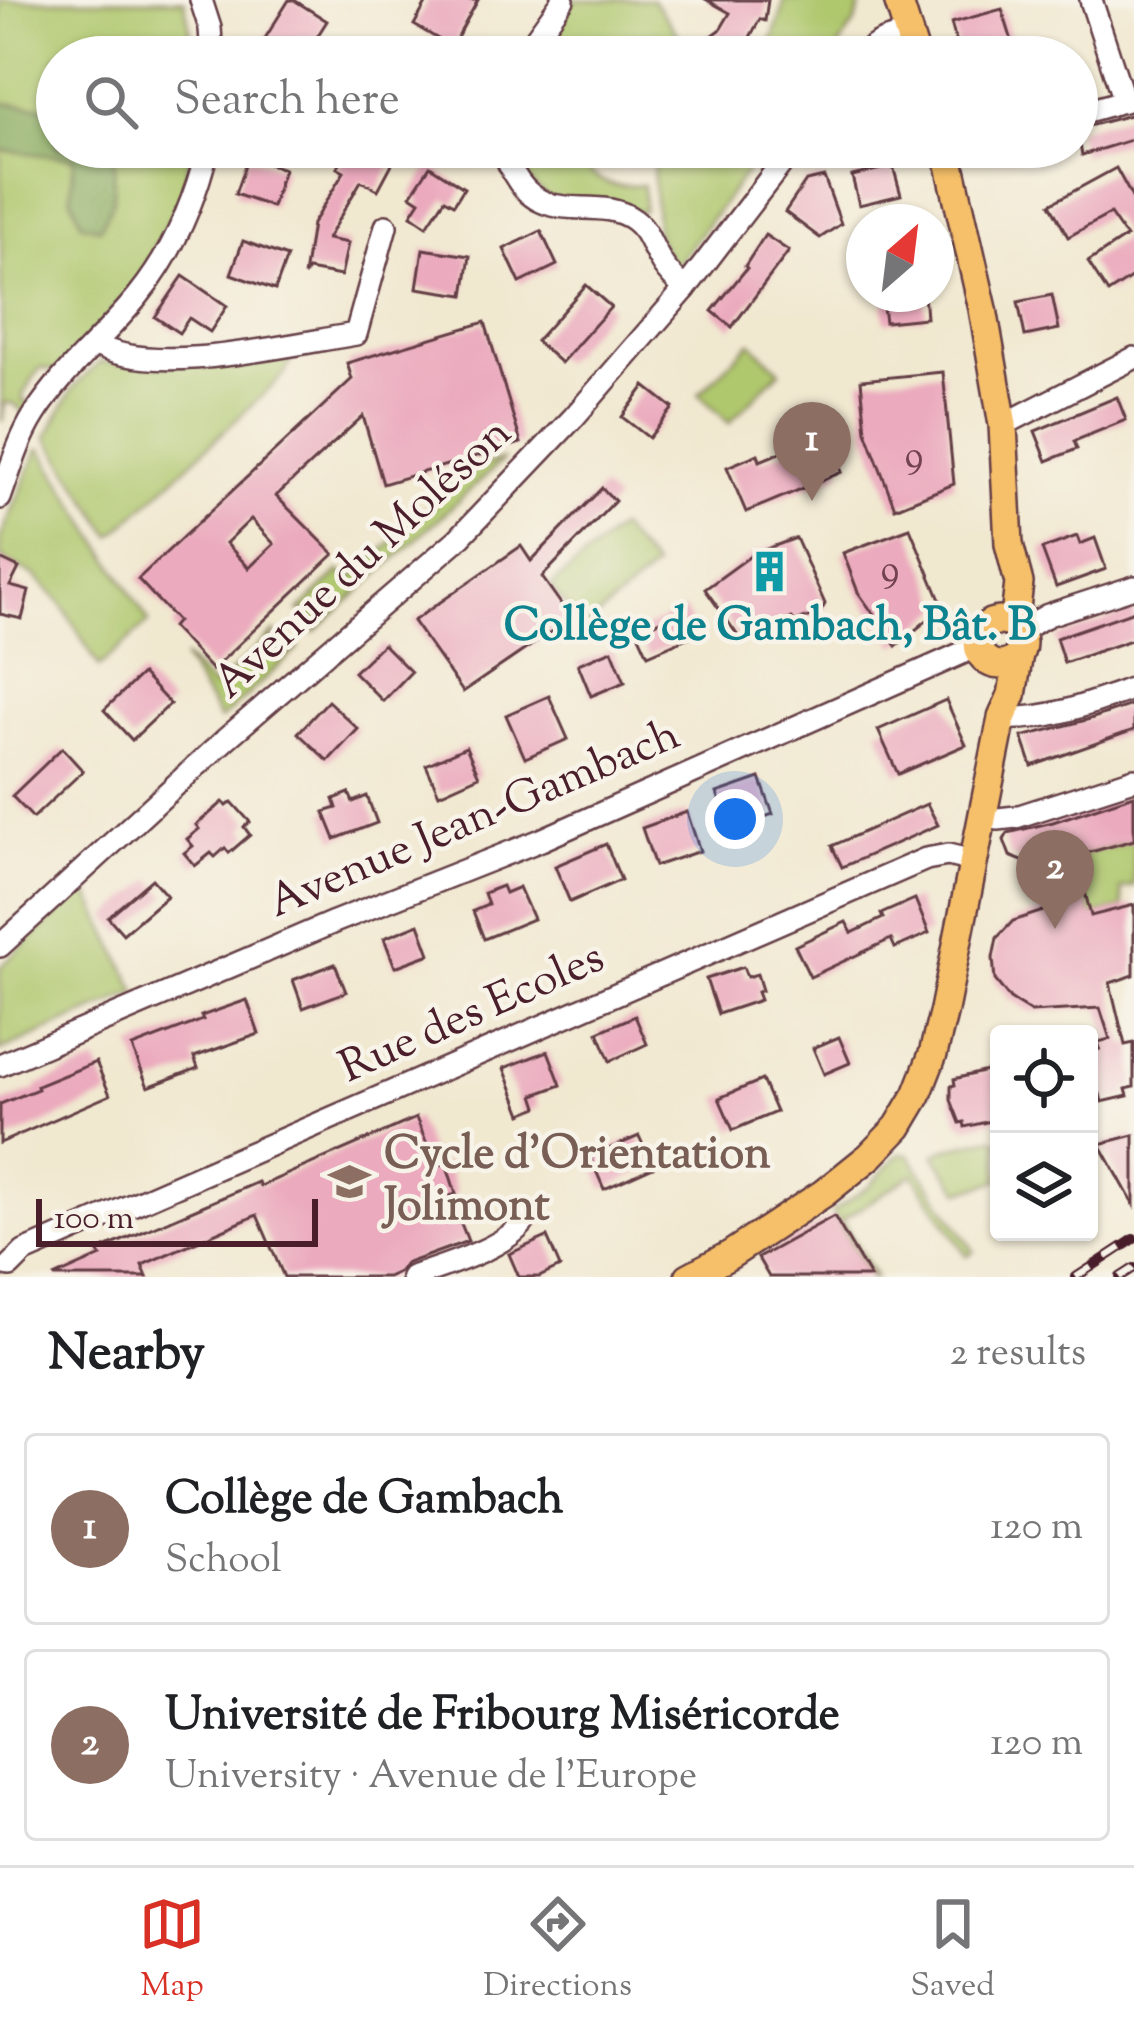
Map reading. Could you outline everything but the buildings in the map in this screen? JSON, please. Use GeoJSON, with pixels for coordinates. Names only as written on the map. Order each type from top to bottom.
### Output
{"type":"FeatureCollection","features":[{"type":"Feature","properties":{"kind":"main road"},"geometry":{"type":"LineString","coordinates":[[898,0],[909,36]]}},
{"type":"Feature","properties":{"kind":"main road"},"geometry":{"type":"LineString","coordinates":[[689,1277],[824,1193],[870,1156],[898,1126],[917,1095],[944,1010],[1002,718],[1003,640],[1019,583],[1009,544],[1003,425],[954,168]]}},
{"type":"Feature","properties":{"kind":"main road"},"geometry":{"type":"LineString","coordinates":[[712,1277],[730,1255]]}},
{"type":"Feature","properties":{"kind":"street"},"geometry":{"type":"LineString","coordinates":[[202,0],[211,36]]}},
{"type":"Feature","properties":{"kind":"street"},"geometry":{"type":"LineString","coordinates":[[537,36],[563,0]]}},
{"type":"Feature","properties":{"kind":"street"},"geometry":{"type":"LineString","coordinates":[[1091,0],[1129,99],[1098,108]]}},
{"type":"Feature","properties":{"kind":"street"},"geometry":{"type":"LineString","coordinates":[[0,498],[7,453],[63,375],[141,293],[169,248],[203,168]]}},
{"type":"Feature","properties":{"kind":"street"},"geometry":{"type":"LineString","coordinates":[[511,168],[526,191],[541,202],[620,213],[635,221],[649,237],[660,262],[685,290]]}},
{"type":"Feature","properties":{"kind":"street","name":"Avenue du Moléson"},"geometry":{"type":"LineString","coordinates":[[0,946],[227,738],[458,539],[685,290],[778,168]]}},
{"type":"Feature","properties":{"kind":"street"},"geometry":{"type":"LineString","coordinates":[[95,344],[138,357],[189,359],[356,334],[386,226]]}},
{"type":"Feature","properties":{"kind":"street"},"geometry":{"type":"LineString","coordinates":[[1003,425],[1134,358]]}},
{"type":"Feature","properties":{"kind":"street","name":"Avenue Jean-Gambach"},"geometry":{"type":"LineString","coordinates":[[0,1065],[334,922],[541,840],[952,655],[1003,640],[1048,615],[1134,586]]}},
{"type":"Feature","properties":{"kind":"street"},"geometry":{"type":"LineString","coordinates":[[1002,718],[1030,718],[1134,688]]}},
{"type":"Feature","properties":{"kind":"street"},"geometry":{"type":"LineString","coordinates":[[982,816],[1016,817],[1134,779]]}},
{"type":"Feature","properties":{"kind":"street","name":"Rue des Ecoles"},"geometry":{"type":"LineString","coordinates":[[12,1267],[24,1252],[926,859],[948,855],[973,861]]}},
{"type":"Feature","properties":{"kind":"street"},"geometry":{"type":"LineString","coordinates":[[412,1277],[471,1257],[521,1228],[526,1217]]}},
{"type":"Feature","properties":{"kind":"green space"},"geometry":{"type":"Polygon","coordinates":[[[0,0],[184,0],[192,36],[36,36],[36,168],[188,168],[184,191],[136,285],[58,371],[40,368],[23,395],[23,402],[32,403],[28,416],[13,403],[5,403],[2,422],[0,0]]]}},
{"type":"Feature","properties":{"kind":"green space"},"geometry":{"type":"Polygon","coordinates":[[[574,0],[653,0],[678,35],[677,36],[547,36],[574,0]]]}},
{"type":"Feature","properties":{"kind":"green space"},"geometry":{"type":"Polygon","coordinates":[[[783,0],[862,0],[846,36],[773,36],[783,0]]]}},
{"type":"Feature","properties":{"kind":"green space"},"geometry":{"type":"Polygon","coordinates":[[[0,103],[36,106],[36,154],[0,150],[0,103]]]}},
{"type":"Feature","properties":{"kind":"green space"},"geometry":{"type":"Polygon","coordinates":[[[73,168],[114,168],[113,202],[100,228],[82,224],[71,197],[73,168]]]}},
{"type":"Feature","properties":{"kind":"green space"},"geometry":{"type":"Polygon","coordinates":[[[519,168],[587,168],[608,183],[643,185],[644,209],[548,197],[519,168]]]}},
{"type":"Feature","properties":{"kind":"green space"},"geometry":{"type":"Polygon","coordinates":[[[653,168],[749,168],[675,267],[656,229],[653,168]]]}},
{"type":"Feature","properties":{"kind":"green space"},"geometry":{"type":"Polygon","coordinates":[[[751,342],[780,371],[729,423],[699,394],[751,342]]]}},
{"type":"Feature","properties":{"kind":"green space"},"geometry":{"type":"Polygon","coordinates":[[[281,351],[292,357],[284,375],[112,536],[47,437],[73,388],[100,362],[163,366],[281,351]]]}},
{"type":"Feature","properties":{"kind":"green space"},"geometry":{"type":"Polygon","coordinates":[[[41,449],[149,622],[99,667],[61,603],[35,576],[0,557],[0,539],[41,449]]]}},
{"type":"Feature","properties":{"kind":"green space"},"geometry":{"type":"Polygon","coordinates":[[[504,459],[315,632],[314,618],[299,611],[340,571],[350,580],[435,505],[435,498],[480,466],[504,459]]]}},
{"type":"Feature","properties":{"kind":"green space"},"geometry":{"type":"Polygon","coordinates":[[[619,528],[654,568],[586,627],[550,587],[619,528]]]}},
{"type":"Feature","properties":{"kind":"green space"},"geometry":{"type":"Polygon","coordinates":[[[276,631],[271,641],[283,657],[299,648],[220,720],[183,658],[214,688],[276,631]]]}},
{"type":"Feature","properties":{"kind":"green space"},"geometry":{"type":"Polygon","coordinates":[[[1134,840],[1134,886],[1121,889],[1123,908],[1091,916],[1076,856],[1134,840]]]}},
{"type":"Feature","properties":{"kind":"green space"},"geometry":{"type":"Polygon","coordinates":[[[86,889],[137,992],[0,1051],[0,967],[86,889]]]}},
{"type":"Feature","properties":{"kind":"green space"},"geometry":{"type":"Polygon","coordinates":[[[990,1138],[990,1183],[960,1191],[934,1155],[990,1138]]]}},
{"type":"Feature","properties":{"kind":"green space"},"geometry":{"type":"Polygon","coordinates":[[[900,1153],[909,1154],[974,1251],[967,1256],[913,1174],[842,1220],[875,1277],[870,1277],[832,1212],[869,1186],[900,1153]]]}},
{"type":"Feature","properties":{"kind":"railway"},"geometry":{"type":"LineString","coordinates":[[1076,1277],[1134,1239]]}},
{"type":"Feature","properties":{"kind":"railway"},"geometry":{"type":"LineString","coordinates":[[1120,1277],[1134,1268]]}},
{"type":"Feature","properties":{"kind":"place","name":"Collège de Gambach"},"geometry":{"type":"Point","coordinates":[812,501]}},
{"type":"Feature","properties":{"kind":"place","name":"Collège de Gambach, Bât. B"},"geometry":{"type":"Point","coordinates":[770,572]}},
{"type":"Feature","properties":{"kind":"place","name":"Université de Fribourg Miséricorde"},"geometry":{"type":"Point","coordinates":[1055,929]}},
{"type":"Feature","properties":{"kind":"place","name":"Cycle d'Orientation Jolimont"},"geometry":{"type":"Point","coordinates":[350,1182]}}]}
